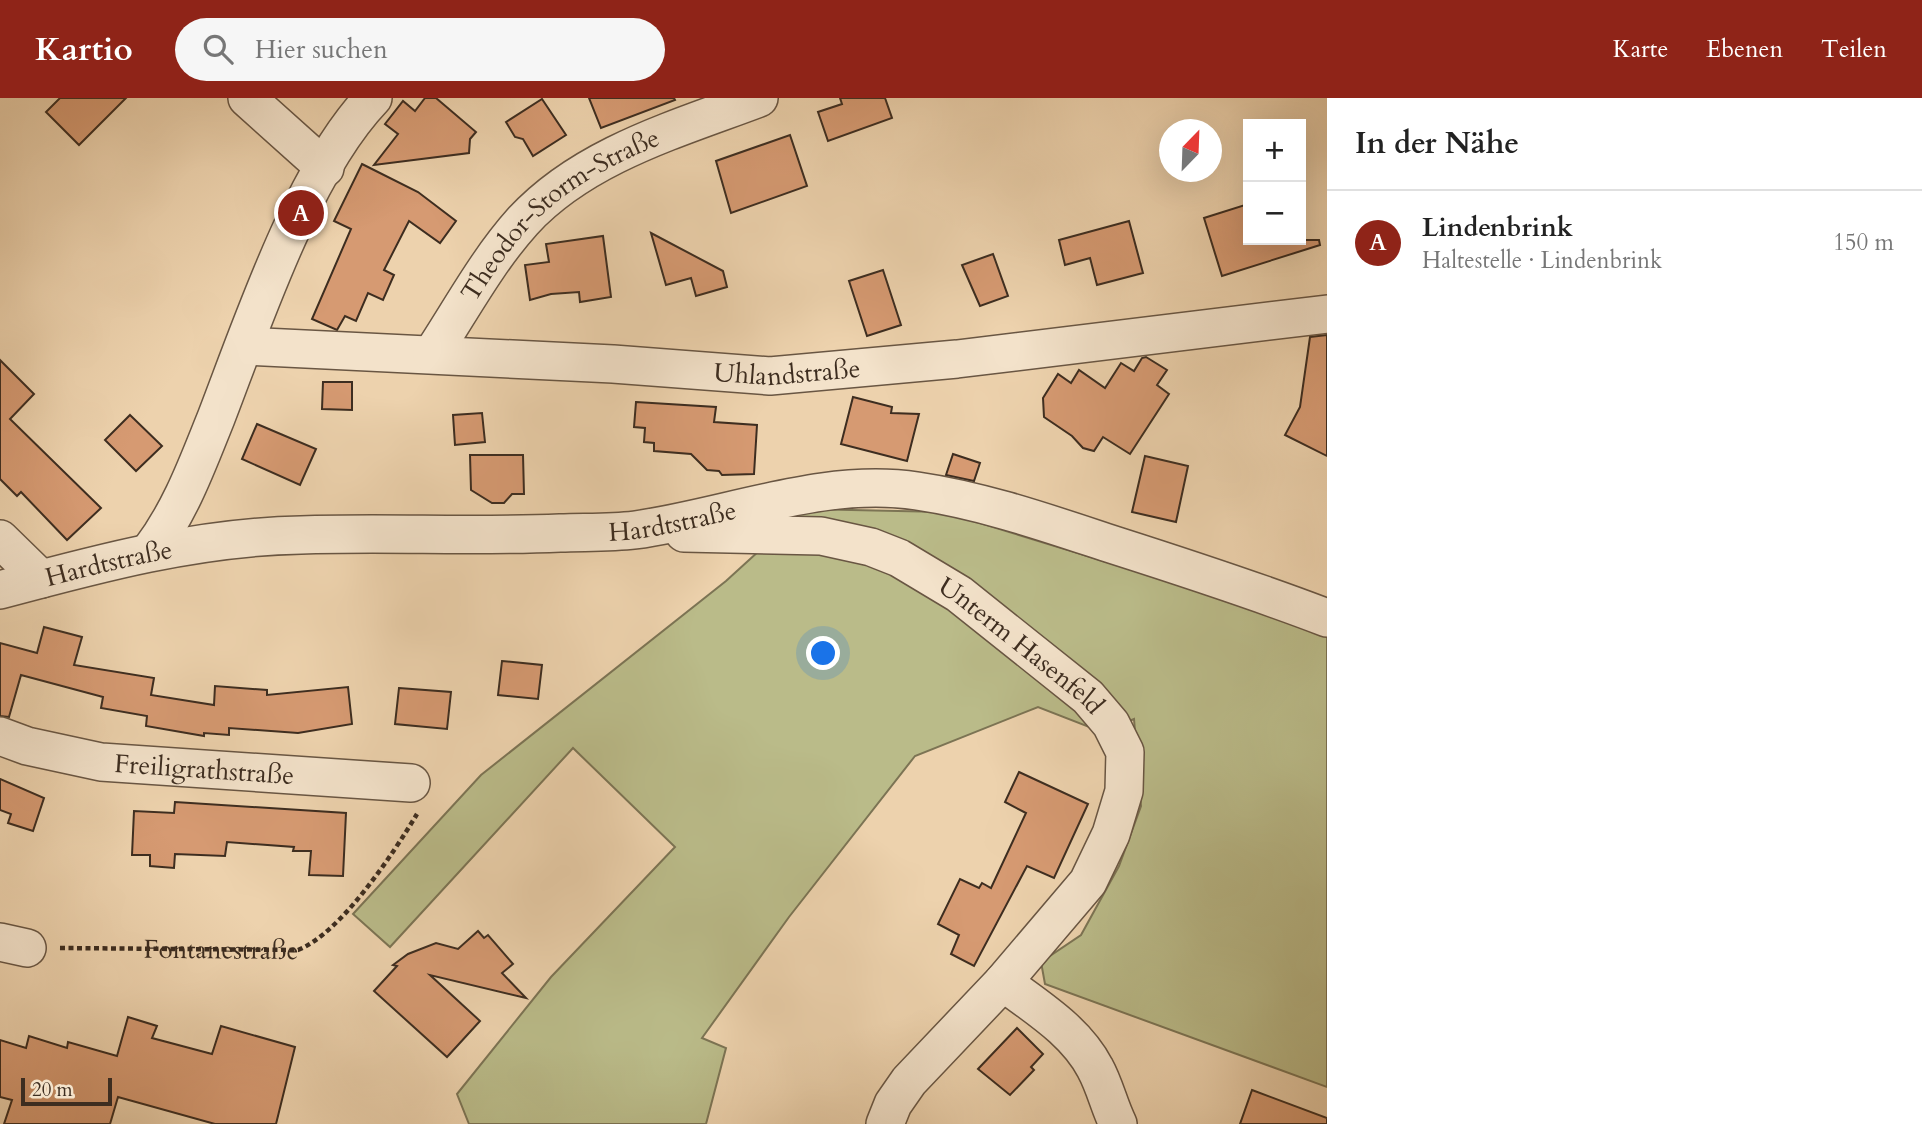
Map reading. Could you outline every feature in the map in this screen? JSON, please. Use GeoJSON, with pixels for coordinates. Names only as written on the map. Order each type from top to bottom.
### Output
{"type":"FeatureCollection","features":[{"type":"Feature","properties":{"kind":"street"},"geometry":{"type":"LineString","coordinates":[[247,98],[324,168]]}},
{"type":"Feature","properties":{"kind":"street"},"geometry":{"type":"LineString","coordinates":[[150,551],[180,507],[296,224],[347,129],[373,98]]}},
{"type":"Feature","properties":{"kind":"street","name":"Theodor-Storm-Straße"},"geometry":{"type":"LineString","coordinates":[[432,354],[509,237],[526,218],[568,184],[624,151],[759,98]]}},
{"type":"Feature","properties":{"kind":"street","name":"Uhlandstraße"},"geometry":{"type":"LineString","coordinates":[[244,346],[432,354],[770,376],[957,359],[1327,314]]}},
{"type":"Feature","properties":{"kind":"street","name":"Hardtstraße"},"geometry":{"type":"LineString","coordinates":[[0,590],[150,551],[245,537],[302,534],[497,536],[634,530],[726,509],[819,494],[915,490],[970,501],[1031,518],[1263,594],[1327,618]]}},
{"type":"Feature","properties":{"kind":"street","name":"Unterm Hasenfeld"},"geometry":{"type":"LineString","coordinates":[[634,530],[821,536],[871,547],[899,558],[959,594],[1059,673],[1102,712],[1119,737],[1126,766],[1124,791],[1111,834],[1095,870],[1076,899],[1003,982],[909,1081],[893,1104],[885,1124]]}},
{"type":"Feature","properties":{"kind":"street"},"geometry":{"type":"LineString","coordinates":[[0,539],[41,579]]}},
{"type":"Feature","properties":{"kind":"street","name":"Freiligrathstraße"},"geometry":{"type":"LineString","coordinates":[[0,736],[27,746],[101,762],[411,783]]}},
{"type":"Feature","properties":{"kind":"street"},"geometry":{"type":"LineString","coordinates":[[1003,982],[1081,1046],[1096,1068],[1118,1124]]}},
{"type":"Feature","properties":{"kind":"path","name":"Fontanestraße"},"geometry":{"type":"LineString","coordinates":[[14,945],[276,953],[298,950],[313,944],[391,856],[428,796],[424,788],[411,783]]}},
{"type":"Feature","properties":{"kind":"green space"},"geometry":{"type":"Polygon","coordinates":[[[805,509],[944,512],[1270,612],[1327,633],[1327,1087],[1045,984],[1041,962],[1081,935],[1119,866],[1141,806],[1134,719],[1102,732],[1038,707],[915,756],[789,917],[702,1038],[726,1048],[706,1124],[469,1124],[457,1094],[551,977],[675,847],[573,748],[390,947],[353,914],[481,775],[726,581],[805,509]]]}},
{"type":"Feature","properties":{"kind":"building"},"geometry":{"type":"Polygon","coordinates":[[[60,98],[126,98],[79,145],[46,112],[60,98]]]}},
{"type":"Feature","properties":{"kind":"building"},"geometry":{"type":"Polygon","coordinates":[[[425,98],[436,98],[476,132],[470,139],[469,153],[374,165],[398,134],[385,124],[403,101],[415,111],[425,98]]]}},
{"type":"Feature","properties":{"kind":"building"},"geometry":{"type":"Polygon","coordinates":[[[589,98],[674,98],[675,100],[601,128],[589,98]]]}},
{"type":"Feature","properties":{"kind":"building"},"geometry":{"type":"Polygon","coordinates":[[[840,98],[885,98],[892,118],[828,141],[818,112],[842,104],[840,98]]]}},
{"type":"Feature","properties":{"kind":"building"},"geometry":{"type":"Polygon","coordinates":[[[542,99],[566,135],[533,156],[523,139],[515,137],[506,122],[542,99]]]}},
{"type":"Feature","properties":{"kind":"building"},"geometry":{"type":"Polygon","coordinates":[[[790,135],[807,186],[731,213],[716,161],[790,135]]]}},
{"type":"Feature","properties":{"kind":"building"},"geometry":{"type":"Polygon","coordinates":[[[362,164],[418,192],[456,221],[440,243],[409,221],[384,270],[394,275],[383,300],[368,293],[356,321],[345,316],[337,330],[312,319],[351,229],[334,221],[362,164]]]}},
{"type":"Feature","properties":{"kind":"building"},"geometry":{"type":"Polygon","coordinates":[[[1243,206],[1243,245],[1306,245],[1306,240],[1319,240],[1320,245],[1222,276],[1204,218],[1243,206]]]}},
{"type":"Feature","properties":{"kind":"building"},"geometry":{"type":"Polygon","coordinates":[[[1129,221],[1143,273],[1097,285],[1090,258],[1065,265],[1059,240],[1129,221]]]}},
{"type":"Feature","properties":{"kind":"building"},"geometry":{"type":"Polygon","coordinates":[[[651,233],[723,271],[727,287],[696,296],[691,278],[666,285],[651,233]]]}},
{"type":"Feature","properties":{"kind":"building"},"geometry":{"type":"Polygon","coordinates":[[[603,236],[611,297],[580,302],[579,292],[551,294],[530,300],[525,265],[549,262],[546,244],[603,236]]]}},
{"type":"Feature","properties":{"kind":"building"},"geometry":{"type":"Polygon","coordinates":[[[993,254],[1008,296],[980,306],[962,265],[993,254]]]}},
{"type":"Feature","properties":{"kind":"building"},"geometry":{"type":"Polygon","coordinates":[[[883,270],[901,325],[867,336],[849,281],[883,270]]]}},
{"type":"Feature","properties":{"kind":"building"},"geometry":{"type":"Polygon","coordinates":[[[1327,335],[1327,456],[1285,435],[1300,407],[1310,337],[1327,335]]]}},
{"type":"Feature","properties":{"kind":"building"},"geometry":{"type":"Polygon","coordinates":[[[1146,357],[1167,370],[1157,385],[1169,394],[1130,454],[1103,437],[1094,451],[1083,448],[1072,436],[1044,417],[1043,398],[1058,374],[1071,383],[1079,370],[1105,388],[1121,363],[1134,371],[1142,358],[1146,357]]]}},
{"type":"Feature","properties":{"kind":"building"},"geometry":{"type":"Polygon","coordinates":[[[0,360],[34,394],[10,419],[101,508],[67,540],[21,492],[17,496],[0,479],[0,360]]]}},
{"type":"Feature","properties":{"kind":"building"},"geometry":{"type":"Polygon","coordinates":[[[323,382],[352,382],[352,410],[322,409],[323,382]]]}},
{"type":"Feature","properties":{"kind":"building"},"geometry":{"type":"Polygon","coordinates":[[[853,397],[892,407],[891,413],[919,414],[907,461],[841,444],[853,397]]]}},
{"type":"Feature","properties":{"kind":"building"},"geometry":{"type":"Polygon","coordinates":[[[636,402],[716,407],[714,422],[757,425],[754,474],[722,475],[719,471],[707,470],[691,454],[654,451],[654,443],[644,442],[645,428],[634,427],[636,402]]]}},
{"type":"Feature","properties":{"kind":"building"},"geometry":{"type":"Polygon","coordinates":[[[482,413],[485,442],[455,445],[453,415],[482,413]]]}},
{"type":"Feature","properties":{"kind":"building"},"geometry":{"type":"Polygon","coordinates":[[[130,415],[162,446],[136,471],[105,440],[130,415]]]}},
{"type":"Feature","properties":{"kind":"building"},"geometry":{"type":"Polygon","coordinates":[[[257,424],[316,449],[300,485],[242,459],[257,424]]]}},
{"type":"Feature","properties":{"kind":"building"},"geometry":{"type":"Polygon","coordinates":[[[953,454],[980,463],[974,481],[946,475],[953,454]]]}},
{"type":"Feature","properties":{"kind":"building"},"geometry":{"type":"Polygon","coordinates":[[[470,455],[523,455],[524,494],[512,494],[504,503],[492,503],[471,490],[470,455]]]}},
{"type":"Feature","properties":{"kind":"building"},"geometry":{"type":"Polygon","coordinates":[[[1145,456],[1188,466],[1176,522],[1132,512],[1145,456]]]}},
{"type":"Feature","properties":{"kind":"building"},"geometry":{"type":"Polygon","coordinates":[[[44,627],[82,637],[74,665],[154,678],[151,695],[214,705],[215,686],[267,690],[267,695],[348,687],[352,724],[298,733],[229,728],[229,735],[204,733],[204,736],[146,726],[147,716],[101,708],[103,697],[21,675],[9,717],[0,716],[0,643],[37,653],[44,627]]]}},
{"type":"Feature","properties":{"kind":"building"},"geometry":{"type":"Polygon","coordinates":[[[502,661],[542,665],[538,699],[498,695],[502,661]]]}},
{"type":"Feature","properties":{"kind":"building"},"geometry":{"type":"Polygon","coordinates":[[[399,688],[451,692],[447,729],[395,724],[399,688]]]}},
{"type":"Feature","properties":{"kind":"building"},"geometry":{"type":"Polygon","coordinates":[[[1019,772],[1088,804],[1054,878],[1027,866],[974,966],[951,954],[959,935],[938,924],[960,879],[979,888],[982,883],[991,888],[1026,813],[1005,802],[1019,772]]]}},
{"type":"Feature","properties":{"kind":"building"},"geometry":{"type":"Polygon","coordinates":[[[0,779],[44,798],[33,831],[8,823],[11,814],[0,810],[0,779]]]}},
{"type":"Feature","properties":{"kind":"building"},"geometry":{"type":"Polygon","coordinates":[[[175,802],[346,813],[343,876],[309,875],[311,851],[293,851],[294,847],[227,842],[225,856],[175,854],[174,868],[150,866],[150,855],[132,855],[134,811],[174,813],[175,802]]]}},
{"type":"Feature","properties":{"kind":"building"},"geometry":{"type":"Polygon","coordinates":[[[478,931],[484,938],[488,935],[513,964],[502,973],[526,998],[430,975],[480,1021],[447,1057],[374,991],[397,966],[393,965],[408,954],[436,943],[458,949],[478,931]]]}},
{"type":"Feature","properties":{"kind":"building"},"geometry":{"type":"Polygon","coordinates":[[[128,1017],[157,1026],[152,1038],[212,1054],[221,1026],[295,1047],[276,1124],[215,1124],[118,1097],[110,1124],[4,1124],[12,1100],[0,1097],[0,1040],[26,1048],[29,1036],[67,1048],[68,1042],[117,1056],[128,1017]]]}},
{"type":"Feature","properties":{"kind":"building"},"geometry":{"type":"Polygon","coordinates":[[[1017,1028],[1043,1054],[1031,1067],[1034,1070],[1010,1095],[978,1069],[1017,1028]]]}},
{"type":"Feature","properties":{"kind":"building"},"geometry":{"type":"Polygon","coordinates":[[[1252,1090],[1327,1118],[1327,1124],[1240,1124],[1252,1090]]]}},
{"type":"Feature","properties":{"kind":"place","name":"Lindenbrink"},"geometry":{"type":"Point","coordinates":[301,213]}}]}
